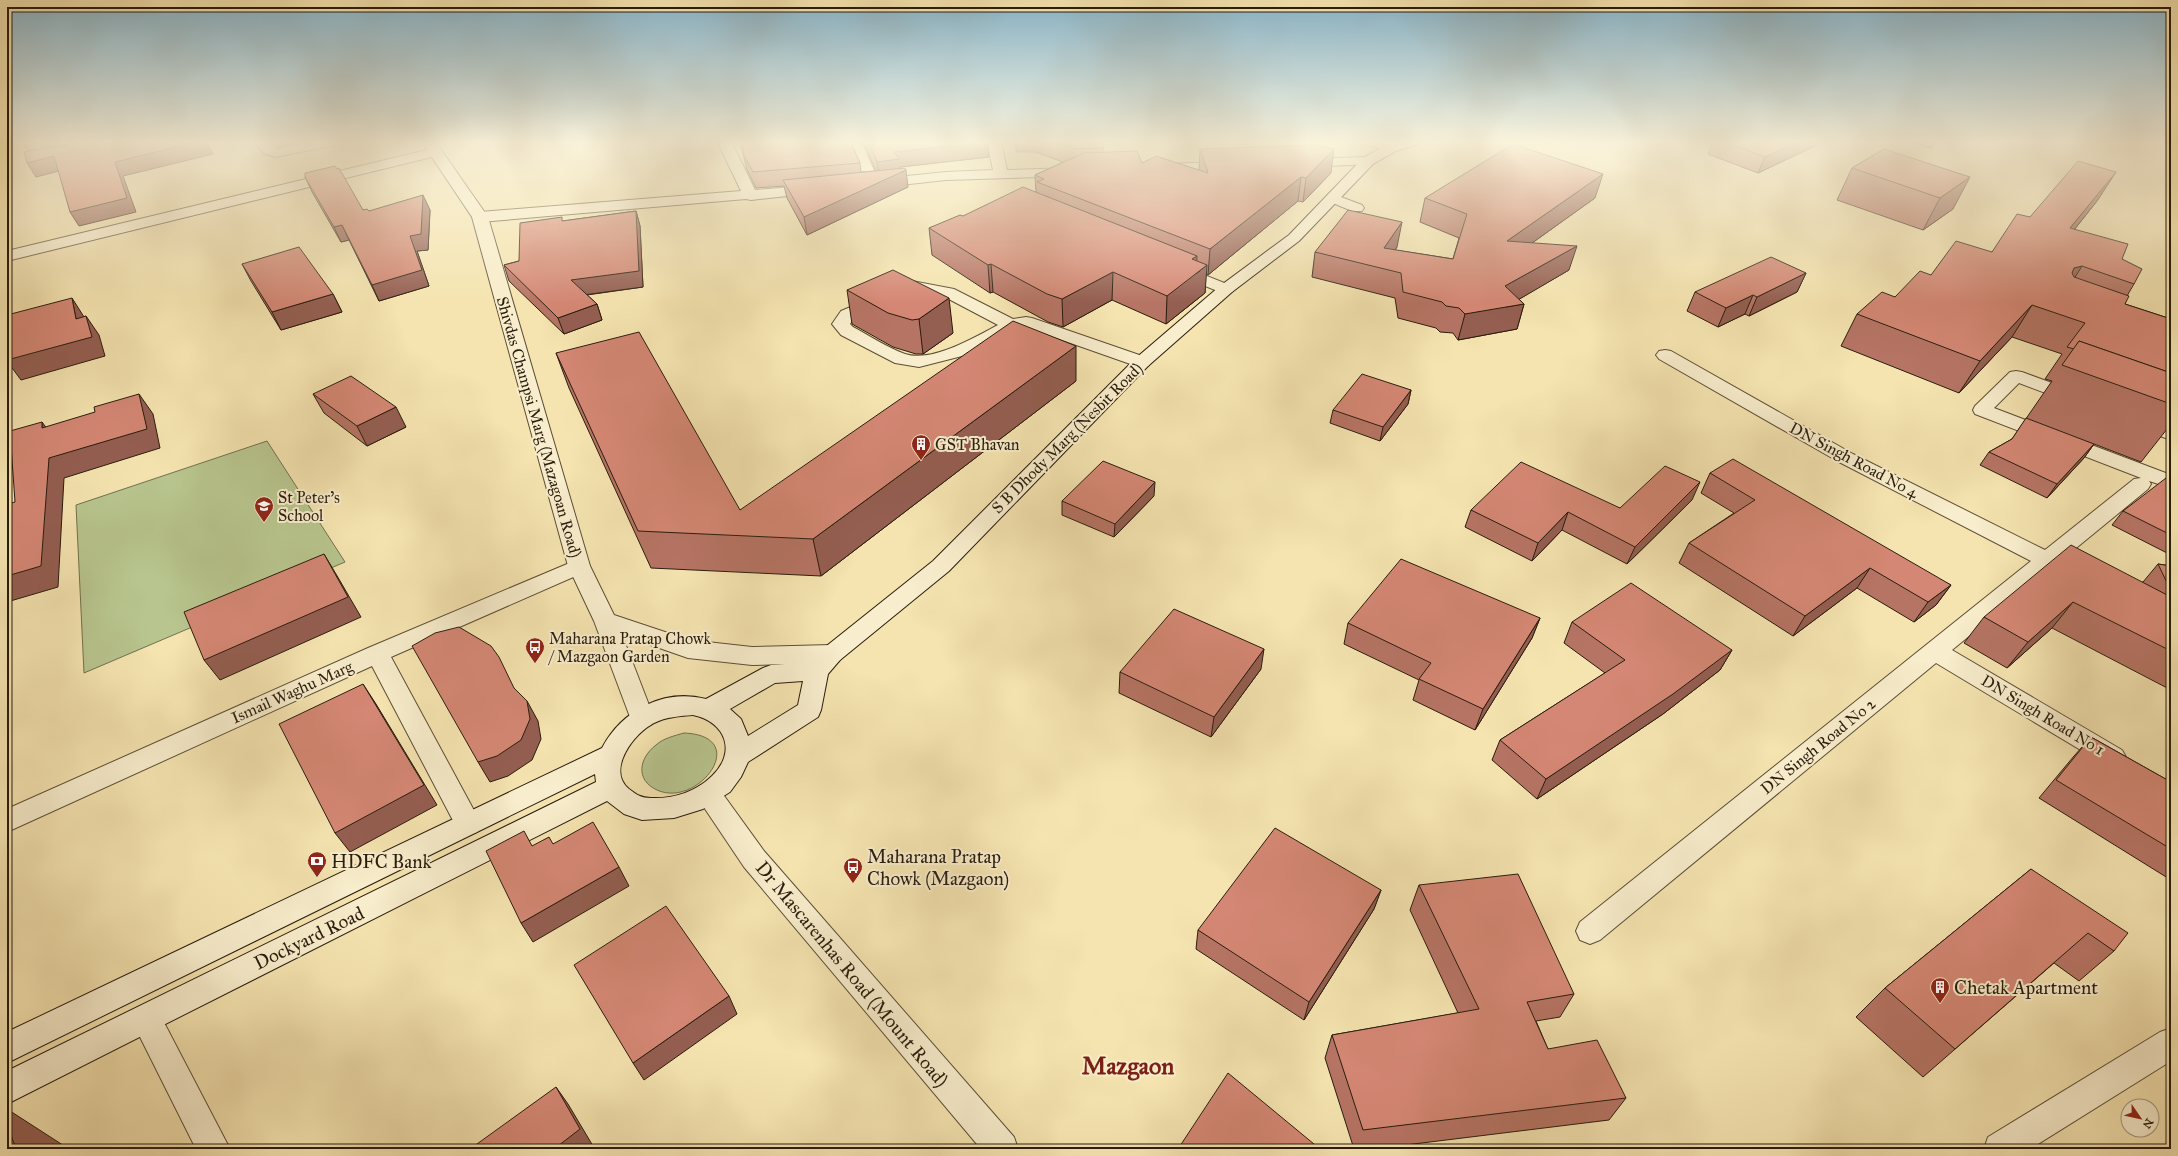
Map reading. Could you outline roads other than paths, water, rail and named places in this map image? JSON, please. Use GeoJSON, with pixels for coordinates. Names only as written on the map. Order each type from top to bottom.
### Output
{"type":"FeatureCollection","features":[{"type":"Feature","properties":{"kind":"street"},"geometry":{"type":"LineString","coordinates":[[7,256],[245,195]]}},
{"type":"Feature","properties":{"kind":"street","name":"Shivdas Champsi Marg (Mazagoan Road)"},"geometry":{"type":"LineString","coordinates":[[465,195],[480,217],[579,566],[605,621],[642,718]]}},
{"type":"Feature","properties":{"kind":"street"},"geometry":{"type":"LineString","coordinates":[[480,217],[761,195]]}},
{"type":"Feature","properties":{"kind":"street","name":"S B Dhody Marg (Nesbit Road)"},"geometry":{"type":"LineString","coordinates":[[824,663],[941,566],[1142,362],[1226,289],[1294,238],[1337,195]]}},
{"type":"Feature","properties":{"kind":"street"},"geometry":{"type":"LineString","coordinates":[[1334,198],[1357,208]]}},
{"type":"Feature","properties":{"kind":"street"},"geometry":{"type":"LineString","coordinates":[[1162,263],[1226,289]]}},
{"type":"Feature","properties":{"kind":"street"},"geometry":{"type":"LineString","coordinates":[[1011,326],[948,292],[912,286],[846,315],[841,324],[847,332],[901,359],[919,362],[960,351],[1011,326],[1026,322],[1142,362]]}},
{"type":"Feature","properties":{"kind":"street","name":"DN Singh Road No 4"},"geometry":{"type":"LineString","coordinates":[[1665,354],[1846,458],[2046,560]]}},
{"type":"Feature","properties":{"kind":"street"},"geometry":{"type":"LineString","coordinates":[[2090,404],[2016,376],[1982,410],[2171,482]]}},
{"type":"Feature","properties":{"kind":"street"},"geometry":{"type":"LineString","coordinates":[[2119,414],[2171,434]]}},
{"type":"Feature","properties":{"kind":"street","name":"DN Singh Road No 2"},"geometry":{"type":"LineString","coordinates":[[1590,931],[2141,484]]}},
{"type":"Feature","properties":{"kind":"street","name":"Ismail Waghu Marg"},"geometry":{"type":"LineString","coordinates":[[7,821],[376,654],[579,566]]}},
{"type":"Feature","properties":{"kind":"street"},"geometry":{"type":"LineString","coordinates":[[605,621],[688,648],[824,663]]}},
{"type":"Feature","properties":{"kind":"street","name":"DN Singh Road No 1"},"geometry":{"type":"LineString","coordinates":[[1936,651],[2131,768]]}},
{"type":"Feature","properties":{"kind":"street"},"geometry":{"type":"LineString","coordinates":[[376,654],[387,670],[468,824]]}},
{"type":"Feature","properties":{"kind":"street"},"geometry":{"type":"LineString","coordinates":[[710,709],[771,674],[824,663]]}},
{"type":"Feature","properties":{"kind":"street"},"geometry":{"type":"LineString","coordinates":[[738,755],[809,710],[824,663]]}},
{"type":"Feature","properties":{"kind":"street"},"geometry":{"type":"LineString","coordinates":[[693,706],[710,709],[727,720],[736,735],[738,755],[731,772],[722,784],[708,794],[683,806],[657,811],[637,809],[620,798],[611,787],[608,769],[611,755],[618,739],[642,718],[671,708],[693,706]]}},
{"type":"Feature","properties":{"kind":"street","name":"Dockyard Road"},"geometry":{"type":"LineString","coordinates":[[7,1048],[611,755]]}},
{"type":"Feature","properties":{"kind":"street","name":"Dockyard Road"},"geometry":{"type":"LineString","coordinates":[[7,1088],[611,787]]}},
{"type":"Feature","properties":{"kind":"street","name":"Dr Mascarenhas Road (Mount Road)"},"geometry":{"type":"LineString","coordinates":[[708,794],[754,859],[1002,1149]]}},
{"type":"Feature","properties":{"kind":"street"},"geometry":{"type":"LineString","coordinates":[[146,1019],[214,1149]]}},
{"type":"Feature","properties":{"kind":"street"},"geometry":{"type":"LineString","coordinates":[[2000,1149],[2171,1043]]}},
{"type":"Feature","properties":{"kind":"place","name":"GST Bhavan"},"geometry":{"type":"Point","coordinates":[921,461]}},
{"type":"Feature","properties":{"kind":"place","name":"St Peter's School"},"geometry":{"type":"Point","coordinates":[264,523]}},
{"type":"Feature","properties":{"kind":"place","name":"Maharana Pratap Chowk / Mazgaon Garden"},"geometry":{"type":"Point","coordinates":[535,664]}},
{"type":"Feature","properties":{"kind":"place","name":"HDFC Bank"},"geometry":{"type":"Point","coordinates":[317,878]}},
{"type":"Feature","properties":{"kind":"place","name":"Maharana Pratap Chowk (Mazgaon)"},"geometry":{"type":"Point","coordinates":[853,884]}},
{"type":"Feature","properties":{"kind":"place","name":"Chetak Apartment"},"geometry":{"type":"Point","coordinates":[1940,1004]}},
{"type":"Feature","properties":{"kind":"district","name":"Mazgaon"},"geometry":{"type":"Point","coordinates":[1128,1066]}}]}
